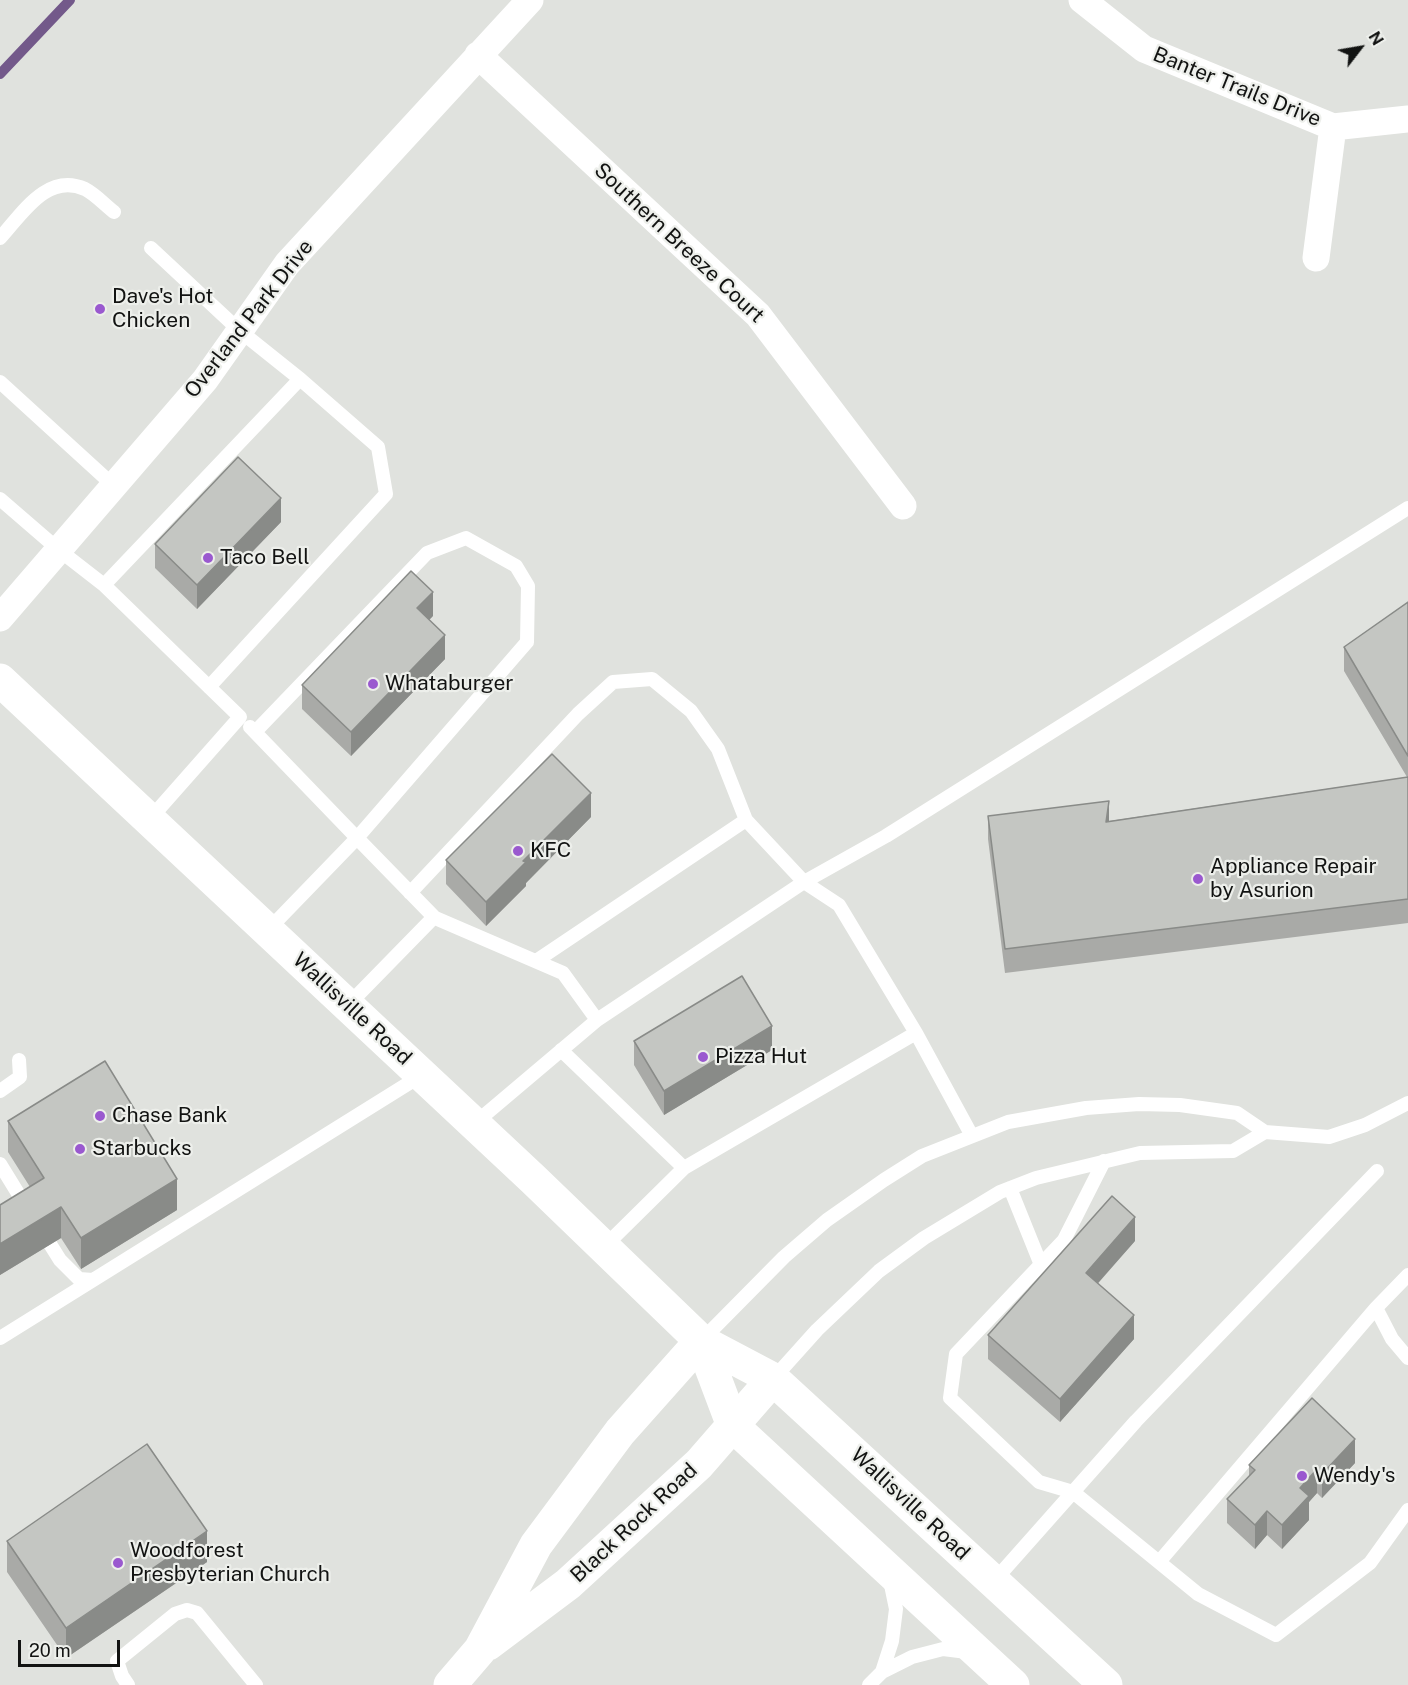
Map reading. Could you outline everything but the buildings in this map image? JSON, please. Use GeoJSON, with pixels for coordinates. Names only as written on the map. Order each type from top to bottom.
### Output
{"type":"FeatureCollection","features":[{"type":"Feature","properties":{"kind":"main road","name":"Wallisville Road"},"geometry":{"type":"LineString","coordinates":[[0,680],[348,1005],[701,1341],[773,1379],[1106,1685]]}},
{"type":"Feature","properties":{"kind":"main road","name":"Wallisville Road"},"geometry":{"type":"LineString","coordinates":[[701,1341],[733,1426],[1013,1685]]}},
{"type":"Feature","properties":{"kind":"main road","name":"Black Rock Road"},"geometry":{"type":"LineString","coordinates":[[450,1685],[480,1650],[536,1545],[620,1432],[701,1341]]}},
{"type":"Feature","properties":{"kind":"main road","name":"Black Rock Road"},"geometry":{"type":"LineString","coordinates":[[480,1650],[568,1584],[699,1464],[773,1379]]}},
{"type":"Feature","properties":{"kind":"street","name":"Overland Park Drive"},"geometry":{"type":"LineString","coordinates":[[0,618],[205,380],[287,264],[530,0]]}},
{"type":"Feature","properties":{"kind":"street","name":"Banter Trails Drive"},"geometry":{"type":"LineString","coordinates":[[1082,0],[1143,49],[1333,127],[1408,119]]}},
{"type":"Feature","properties":{"kind":"street","name":"Southern Breeze Court"},"geometry":{"type":"LineString","coordinates":[[478,55],[758,315],[903,506]]}},
{"type":"Feature","properties":{"kind":"street"},"geometry":{"type":"LineString","coordinates":[[1316,258],[1333,127]]}},
{"type":"Feature","properties":{"kind":"lane"},"geometry":{"type":"LineString","coordinates":[[0,238],[43,192],[60,184],[85,189],[114,212]]}},
{"type":"Feature","properties":{"kind":"lane"},"geometry":{"type":"LineString","coordinates":[[151,248],[240,331],[300,379],[378,447],[386,494],[209,687]]}},
{"type":"Feature","properties":{"kind":"lane"},"geometry":{"type":"LineString","coordinates":[[105,585],[300,379]]}},
{"type":"Feature","properties":{"kind":"lane"},"geometry":{"type":"LineString","coordinates":[[0,382],[114,486]]}},
{"type":"Feature","properties":{"kind":"lane"},"geometry":{"type":"LineString","coordinates":[[0,500],[105,585],[255,732],[433,917],[563,973],[597,1020]]}},
{"type":"Feature","properties":{"kind":"lane"},"geometry":{"type":"LineString","coordinates":[[474,1124],[597,1020],[804,882],[886,836],[1408,508]]}},
{"type":"Feature","properties":{"kind":"lane"},"geometry":{"type":"LineString","coordinates":[[255,732],[427,553],[466,537],[516,567],[528,586],[527,642],[357,838],[268,930]]}},
{"type":"Feature","properties":{"kind":"lane"},"geometry":{"type":"LineString","coordinates":[[410,893],[578,714],[613,682],[652,679],[691,711],[718,749],[746,820],[804,882],[839,905],[916,1033],[972,1136]]}},
{"type":"Feature","properties":{"kind":"lane"},"geometry":{"type":"LineString","coordinates":[[149,820],[240,717]]}},
{"type":"Feature","properties":{"kind":"lane"},"geometry":{"type":"LineString","coordinates":[[536,961],[746,820]]}},
{"type":"Feature","properties":{"kind":"lane"},"geometry":{"type":"LineString","coordinates":[[348,1005],[433,917]]}},
{"type":"Feature","properties":{"kind":"lane"},"geometry":{"type":"LineString","coordinates":[[604,1247],[684,1168],[916,1033]]}},
{"type":"Feature","properties":{"kind":"lane"},"geometry":{"type":"LineString","coordinates":[[561,1050],[684,1168]]}},
{"type":"Feature","properties":{"kind":"lane"},"geometry":{"type":"LineString","coordinates":[[0,1091],[20,1077],[19,1060]]}},
{"type":"Feature","properties":{"kind":"lane"},"geometry":{"type":"LineString","coordinates":[[0,1338],[422,1075]]}},
{"type":"Feature","properties":{"kind":"lane"},"geometry":{"type":"LineString","coordinates":[[701,1341],[784,1257],[827,1220],[922,1156],[1008,1122],[1086,1108],[1139,1104],[1180,1105],[1238,1113],[1264,1132],[1329,1137],[1365,1125],[1408,1103]]}},
{"type":"Feature","properties":{"kind":"lane"},"geometry":{"type":"LineString","coordinates":[[773,1379],[817,1330],[879,1271],[957,1216],[1010,1188],[1036,1178],[1140,1153],[1233,1151],[1264,1132]]}},
{"type":"Feature","properties":{"kind":"lane"},"geometry":{"type":"LineString","coordinates":[[1104,1161],[1064,1240],[956,1354],[950,1398],[1039,1482],[1074,1492],[1198,1594],[1276,1635],[1370,1563],[1408,1510]]}},
{"type":"Feature","properties":{"kind":"lane"},"geometry":{"type":"LineString","coordinates":[[0,1164],[33,1216]]}},
{"type":"Feature","properties":{"kind":"lane"},"geometry":{"type":"LineString","coordinates":[[993,1581],[1136,1421],[1377,1172]]}},
{"type":"Feature","properties":{"kind":"lane"},"geometry":{"type":"LineString","coordinates":[[1010,1188],[1041,1265]]}},
{"type":"Feature","properties":{"kind":"lane"},"geometry":{"type":"LineString","coordinates":[[50,1244],[60,1260],[79,1279],[93,1280]]}},
{"type":"Feature","properties":{"kind":"lane"},"geometry":{"type":"LineString","coordinates":[[1159,1562],[1376,1308],[1408,1275]]}},
{"type":"Feature","properties":{"kind":"lane"},"geometry":{"type":"LineString","coordinates":[[1376,1308],[1392,1339],[1408,1358]]}},
{"type":"Feature","properties":{"kind":"lane"},"geometry":{"type":"LineString","coordinates":[[882,1672],[892,1641],[896,1609],[887,1568]]}},
{"type":"Feature","properties":{"kind":"lane"},"geometry":{"type":"LineString","coordinates":[[128,1685],[122,1677],[117,1661],[175,1614],[187,1610],[197,1613],[256,1685]]}},
{"type":"Feature","properties":{"kind":"lane"},"geometry":{"type":"LineString","coordinates":[[869,1685],[882,1672],[912,1657],[943,1648],[978,1653]]}},
{"type":"Feature","properties":{"kind":"waterway"},"geometry":{"type":"LineString","coordinates":[[0,74],[70,0]]}},
{"type":"Feature","properties":{"kind":"place","name":"Dave's Hot Chicken"},"geometry":{"type":"Point","coordinates":[100,309]}},
{"type":"Feature","properties":{"kind":"place","name":"Taco Bell"},"geometry":{"type":"Point","coordinates":[208,558]}},
{"type":"Feature","properties":{"kind":"place","name":"Whataburger"},"geometry":{"type":"Point","coordinates":[373,684]}},
{"type":"Feature","properties":{"kind":"place","name":"KFC"},"geometry":{"type":"Point","coordinates":[518,851]}},
{"type":"Feature","properties":{"kind":"place","name":"Appliance Repair by Asurion"},"geometry":{"type":"Point","coordinates":[1198,879]}},
{"type":"Feature","properties":{"kind":"place","name":"Pizza Hut"},"geometry":{"type":"Point","coordinates":[703,1057]}},
{"type":"Feature","properties":{"kind":"place","name":"Chase Bank"},"geometry":{"type":"Point","coordinates":[100,1116]}},
{"type":"Feature","properties":{"kind":"place","name":"Starbucks"},"geometry":{"type":"Point","coordinates":[80,1149]}},
{"type":"Feature","properties":{"kind":"place","name":"Wendy's"},"geometry":{"type":"Point","coordinates":[1302,1476]}},
{"type":"Feature","properties":{"kind":"place","name":"Woodforest Presbyterian Church"},"geometry":{"type":"Point","coordinates":[118,1563]}}]}
